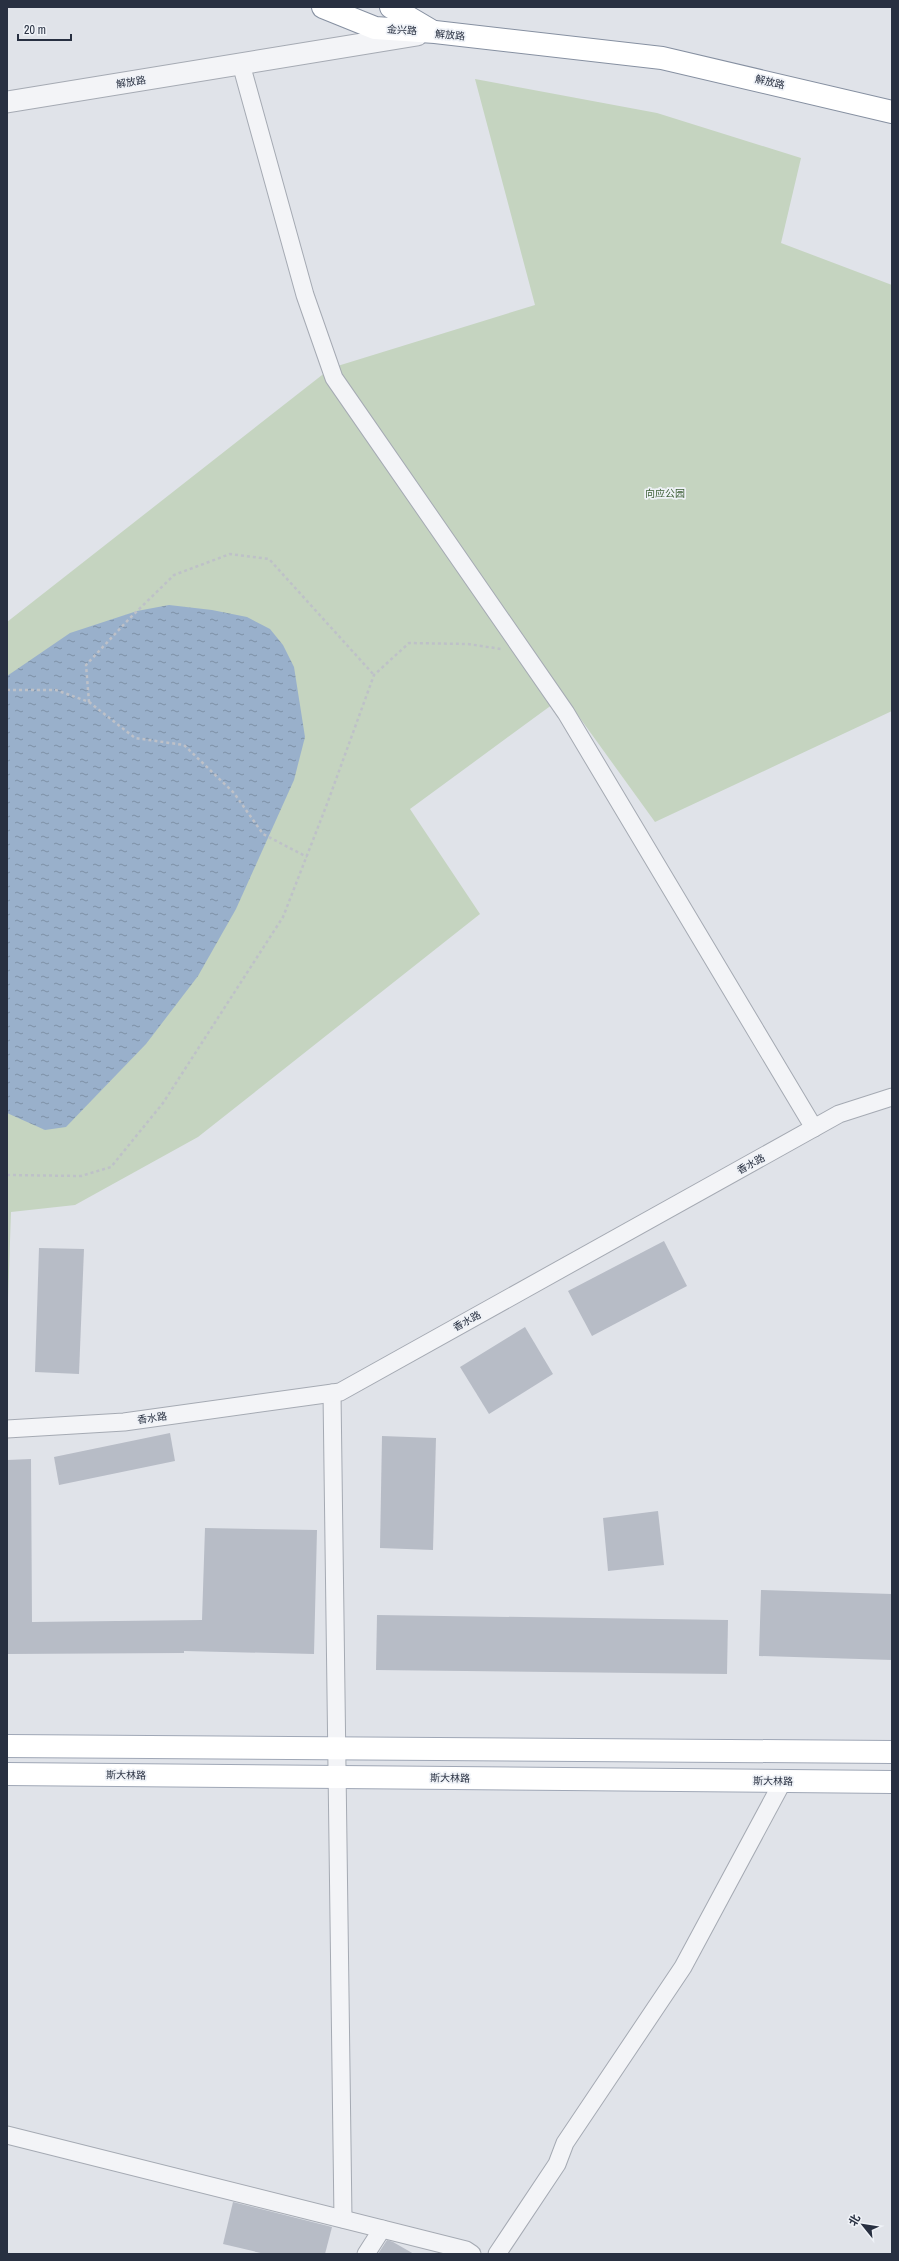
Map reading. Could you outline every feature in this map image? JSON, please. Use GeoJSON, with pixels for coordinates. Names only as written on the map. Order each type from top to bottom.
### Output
{"type":"FeatureCollection","features":[{"type":"Feature","properties":{"kind":"main road","name":"金兴路"},"geometry":{"type":"LineString","coordinates":[[323,7],[375,28],[435,32]]}},
{"type":"Feature","properties":{"kind":"main road","name":"金兴路"},"geometry":{"type":"LineString","coordinates":[[391,7],[435,32]]}},
{"type":"Feature","properties":{"kind":"main road","name":"解放路"},"geometry":{"type":"LineString","coordinates":[[435,32],[662,58],[892,112]]}},
{"type":"Feature","properties":{"kind":"main road"},"geometry":{"type":"LineString","coordinates":[[7,1746],[338,1747],[892,1752]]}},
{"type":"Feature","properties":{"kind":"main road","name":"斯大林路"},"geometry":{"type":"LineString","coordinates":[[7,1774],[892,1782]]}},
{"type":"Feature","properties":{"kind":"street","name":"解放路"},"geometry":{"type":"LineString","coordinates":[[7,102],[435,32]]}},
{"type":"Feature","properties":{"kind":"street"},"geometry":{"type":"LineString","coordinates":[[241,64],[305,295],[334,378],[566,713],[814,1128]]}},
{"type":"Feature","properties":{"kind":"street","name":"香水路"},"geometry":{"type":"LineString","coordinates":[[7,1429],[124,1422],[340,1392],[839,1114],[892,1097]]}},
{"type":"Feature","properties":{"kind":"street"},"geometry":{"type":"LineString","coordinates":[[332,1393],[338,1747],[337,1777],[343,2219]]}},
{"type":"Feature","properties":{"kind":"street"},"geometry":{"type":"LineString","coordinates":[[497,2254],[556,2164],[565,2143],[683,1967],[783,1781]]}},
{"type":"Feature","properties":{"kind":"street"},"geometry":{"type":"LineString","coordinates":[[7,2135],[466,2250],[472,2254]]}},
{"type":"Feature","properties":{"kind":"street"},"geometry":{"type":"LineString","coordinates":[[366,2254],[382,2229]]}},
{"type":"Feature","properties":{"kind":"path"},"geometry":{"type":"LineString","coordinates":[[89,702],[86,665],[129,619],[174,575],[230,554],[269,559],[374,675]]}},
{"type":"Feature","properties":{"kind":"path"},"geometry":{"type":"LineString","coordinates":[[7,1174],[81,1176],[111,1166],[163,1103],[283,917],[307,857],[374,675],[409,643],[468,644],[523,653]]}},
{"type":"Feature","properties":{"kind":"path"},"geometry":{"type":"LineString","coordinates":[[7,690],[56,690],[89,702],[136,738],[184,745],[234,793],[263,834],[307,857]]}},
{"type":"Feature","properties":{"kind":"green space","name":"向应公园"},"geometry":{"type":"Polygon","coordinates":[[[475,79],[657,113],[801,158],[781,243],[892,285],[892,711],[655,822],[564,696],[410,809],[480,914],[198,1137],[75,1205],[11,1212],[7,1330],[7,622],[331,368],[535,305],[475,79]]]}},
{"type":"Feature","properties":{"kind":"water"},"geometry":{"type":"Polygon","coordinates":[[[169,605],[212,610],[247,617],[270,629],[283,645],[294,667],[305,737],[294,780],[236,909],[198,976],[146,1044],[66,1127],[45,1130],[7,1113],[7,676],[70,633],[137,611],[169,605]]]}},
{"type":"Feature","properties":{"kind":"building"},"geometry":{"type":"Polygon","coordinates":[[[664,1241],[687,1286],[592,1336],[568,1291],[664,1241]]]}},
{"type":"Feature","properties":{"kind":"building"},"geometry":{"type":"Polygon","coordinates":[[[39,1248],[84,1249],[79,1374],[35,1372],[39,1248]]]}},
{"type":"Feature","properties":{"kind":"building"},"geometry":{"type":"Polygon","coordinates":[[[525,1327],[553,1374],[489,1414],[460,1367],[525,1327]]]}},
{"type":"Feature","properties":{"kind":"building"},"geometry":{"type":"Polygon","coordinates":[[[170,1433],[175,1461],[59,1485],[54,1457],[170,1433]]]}},
{"type":"Feature","properties":{"kind":"building"},"geometry":{"type":"Polygon","coordinates":[[[382,1436],[436,1438],[433,1550],[380,1548],[382,1436]]]}},
{"type":"Feature","properties":{"kind":"building"},"geometry":{"type":"Polygon","coordinates":[[[31,1459],[32,1622],[202,1620],[205,1528],[317,1530],[314,1654],[184,1651],[184,1653],[7,1654],[7,1460],[31,1459]]]}},
{"type":"Feature","properties":{"kind":"building"},"geometry":{"type":"Polygon","coordinates":[[[658,1511],[664,1565],[608,1571],[603,1518],[658,1511]]]}},
{"type":"Feature","properties":{"kind":"building"},"geometry":{"type":"Polygon","coordinates":[[[761,1590],[892,1594],[892,1660],[759,1656],[761,1590]]]}},
{"type":"Feature","properties":{"kind":"building"},"geometry":{"type":"Polygon","coordinates":[[[377,1615],[728,1620],[727,1674],[376,1670],[377,1615]]]}},
{"type":"Feature","properties":{"kind":"building"},"geometry":{"type":"Polygon","coordinates":[[[233,2202],[332,2227],[325,2254],[265,2254],[223,2244],[233,2202]]]}},
{"type":"Feature","properties":{"kind":"building"},"geometry":{"type":"Polygon","coordinates":[[[387,2240],[393,2242],[414,2254],[378,2254],[387,2240]]]}}]}
